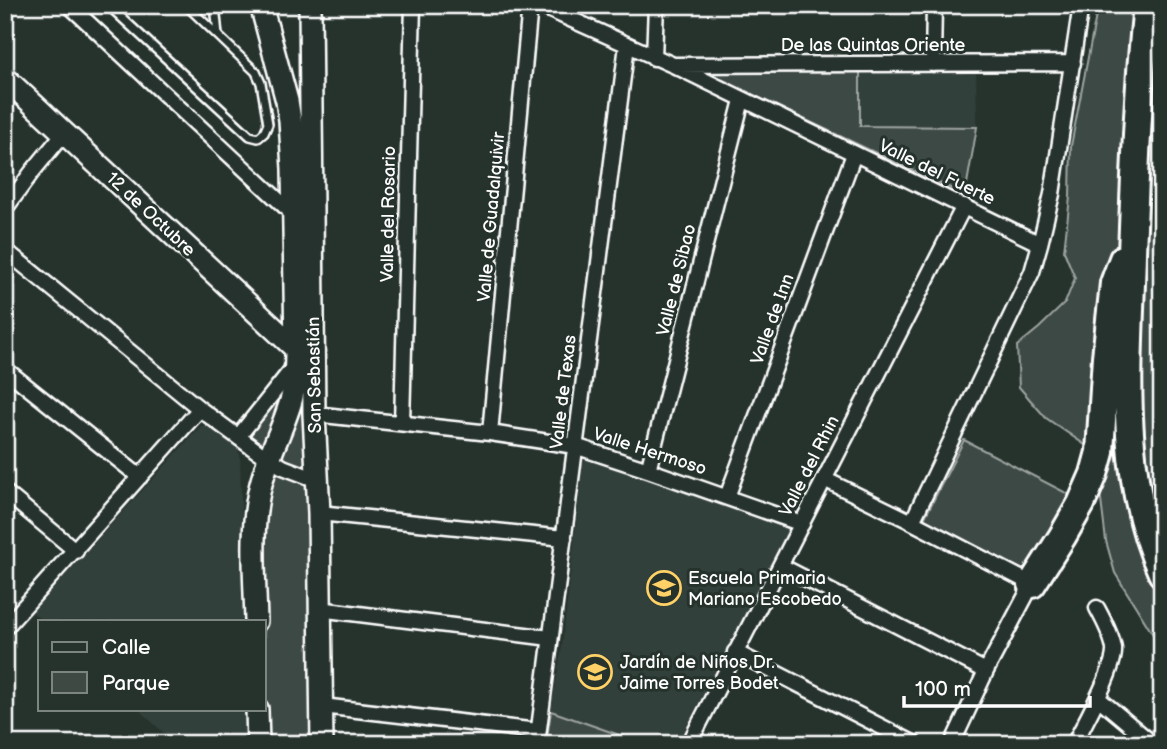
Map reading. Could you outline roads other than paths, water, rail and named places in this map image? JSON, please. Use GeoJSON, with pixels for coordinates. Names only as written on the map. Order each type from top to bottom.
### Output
{"type":"FeatureCollection","features":[{"type":"Feature","properties":{"kind":"highway"},"geometry":{"type":"LineString","coordinates":[[1147,5],[1133,223],[1128,402],[1130,448],[1143,523],[1162,573]]}},
{"type":"Feature","properties":{"kind":"highway"},"geometry":{"type":"LineString","coordinates":[[1032,584],[1081,504],[1094,474],[1100,452],[1114,283],[1133,223]]}},
{"type":"Feature","properties":{"kind":"main road","name":"San Sebastián"},"geometry":{"type":"LineString","coordinates":[[256,620],[256,515],[260,485],[288,410],[295,384],[296,356],[293,169],[287,101],[261,5]]}},
{"type":"Feature","properties":{"kind":"main road","name":"San Sebastián"},"geometry":{"type":"LineString","coordinates":[[310,5],[314,414],[319,513],[322,744]]}},
{"type":"Feature","properties":{"kind":"main road","name":"12 de Octubre"},"geometry":{"type":"LineString","coordinates":[[5,78],[296,356]]}},
{"type":"Feature","properties":{"kind":"main road"},"geometry":{"type":"LineString","coordinates":[[257,710],[258,744]]}},
{"type":"Feature","properties":{"kind":"street"},"geometry":{"type":"LineString","coordinates":[[69,5],[293,214]]}},
{"type":"Feature","properties":{"kind":"street","name":"Valle del Rosario"},"geometry":{"type":"LineString","coordinates":[[402,423],[413,5]]}},
{"type":"Feature","properties":{"kind":"street","name":"Valle de Guadalquivir"},"geometry":{"type":"LineString","coordinates":[[490,433],[530,5]]}},
{"type":"Feature","properties":{"kind":"street","name":"Valle del Fuerte"},"geometry":{"type":"LineString","coordinates":[[539,5],[673,65],[1040,244]]}},
{"type":"Feature","properties":{"kind":"street"},"geometry":{"type":"LineString","coordinates":[[654,58],[656,5]]}},
{"type":"Feature","properties":{"kind":"street"},"geometry":{"type":"LineString","coordinates":[[933,64],[934,5]]}},
{"type":"Feature","properties":{"kind":"street"},"geometry":{"type":"LineString","coordinates":[[912,522],[1032,272],[1052,194],[1081,5]]}},
{"type":"Feature","properties":{"kind":"street","name":"Valle de Texas"},"geometry":{"type":"LineString","coordinates":[[538,737],[626,45]]}},
{"type":"Feature","properties":{"kind":"street","name":"De las Quintas Oriente"},"geometry":{"type":"LineString","coordinates":[[673,65],[1073,62]]}},
{"type":"Feature","properties":{"kind":"street","name":"Valle de Sibao"},"geometry":{"type":"LineString","coordinates":[[648,470],[742,100]]}},
{"type":"Feature","properties":{"kind":"street"},"geometry":{"type":"LineString","coordinates":[[5,209],[64,133]]}},
{"type":"Feature","properties":{"kind":"street","name":"Valle de Inn"},"geometry":{"type":"LineString","coordinates":[[727,497],[854,154]]}},
{"type":"Feature","properties":{"kind":"street","name":"Valle del Rhin"},"geometry":{"type":"LineString","coordinates":[[695,742],[735,652],[964,206]]}},
{"type":"Feature","properties":{"kind":"street"},"geometry":{"type":"LineString","coordinates":[[5,250],[200,409],[269,459],[317,480]]}},
{"type":"Feature","properties":{"kind":"street"},"geometry":{"type":"LineString","coordinates":[[238,437],[296,356]]}},
{"type":"Feature","properties":{"kind":"street"},"geometry":{"type":"LineString","coordinates":[[5,369],[140,477]]}},
{"type":"Feature","properties":{"kind":"street"},"geometry":{"type":"LineString","coordinates":[[5,628],[200,409]]}},
{"type":"Feature","properties":{"kind":"street","name":"Valle Hermoso"},"geometry":{"type":"LineString","coordinates":[[314,414],[490,433],[575,446],[802,524]]}},
{"type":"Feature","properties":{"kind":"street"},"geometry":{"type":"LineString","coordinates":[[824,479],[1032,584],[986,671],[952,744]]}},
{"type":"Feature","properties":{"kind":"street"},"geometry":{"type":"LineString","coordinates":[[5,492],[76,551]]}},
{"type":"Feature","properties":{"kind":"street"},"geometry":{"type":"LineString","coordinates":[[319,513],[564,538]]}},
{"type":"Feature","properties":{"kind":"street"},"geometry":{"type":"LineString","coordinates":[[780,566],[986,671]]}},
{"type":"Feature","properties":{"kind":"street"},"geometry":{"type":"LineString","coordinates":[[1074,744],[1098,698],[1111,665],[1114,649],[1097,608]]}},
{"type":"Feature","properties":{"kind":"street"},"geometry":{"type":"LineString","coordinates":[[319,609],[550,638]]}},
{"type":"Feature","properties":{"kind":"street"},"geometry":{"type":"LineString","coordinates":[[735,652],[915,744]]}},
{"type":"Feature","properties":{"kind":"street"},"geometry":{"type":"LineString","coordinates":[[1098,698],[1153,744]]}},
{"type":"Feature","properties":{"kind":"street"},"geometry":{"type":"LineString","coordinates":[[322,706],[538,737]]}},
{"type":"Feature","properties":{"kind":"lane"},"geometry":{"type":"LineString","coordinates":[[108,5],[250,136],[258,138],[268,124],[261,83],[256,72],[186,5]]}},
{"type":"Feature","properties":{"kind":"lane"},"geometry":{"type":"LineString","coordinates":[[215,5],[218,35]]}},
{"type":"Feature","properties":{"kind":"place","name":"Escuela Primaria Mariano Escobedo"},"geometry":{"type":"Point","coordinates":[664,588]}},
{"type":"Feature","properties":{"kind":"place","name":"Jardín de Niños Dr. Jaime Torres Bodet"},"geometry":{"type":"Point","coordinates":[595,672]}}]}
